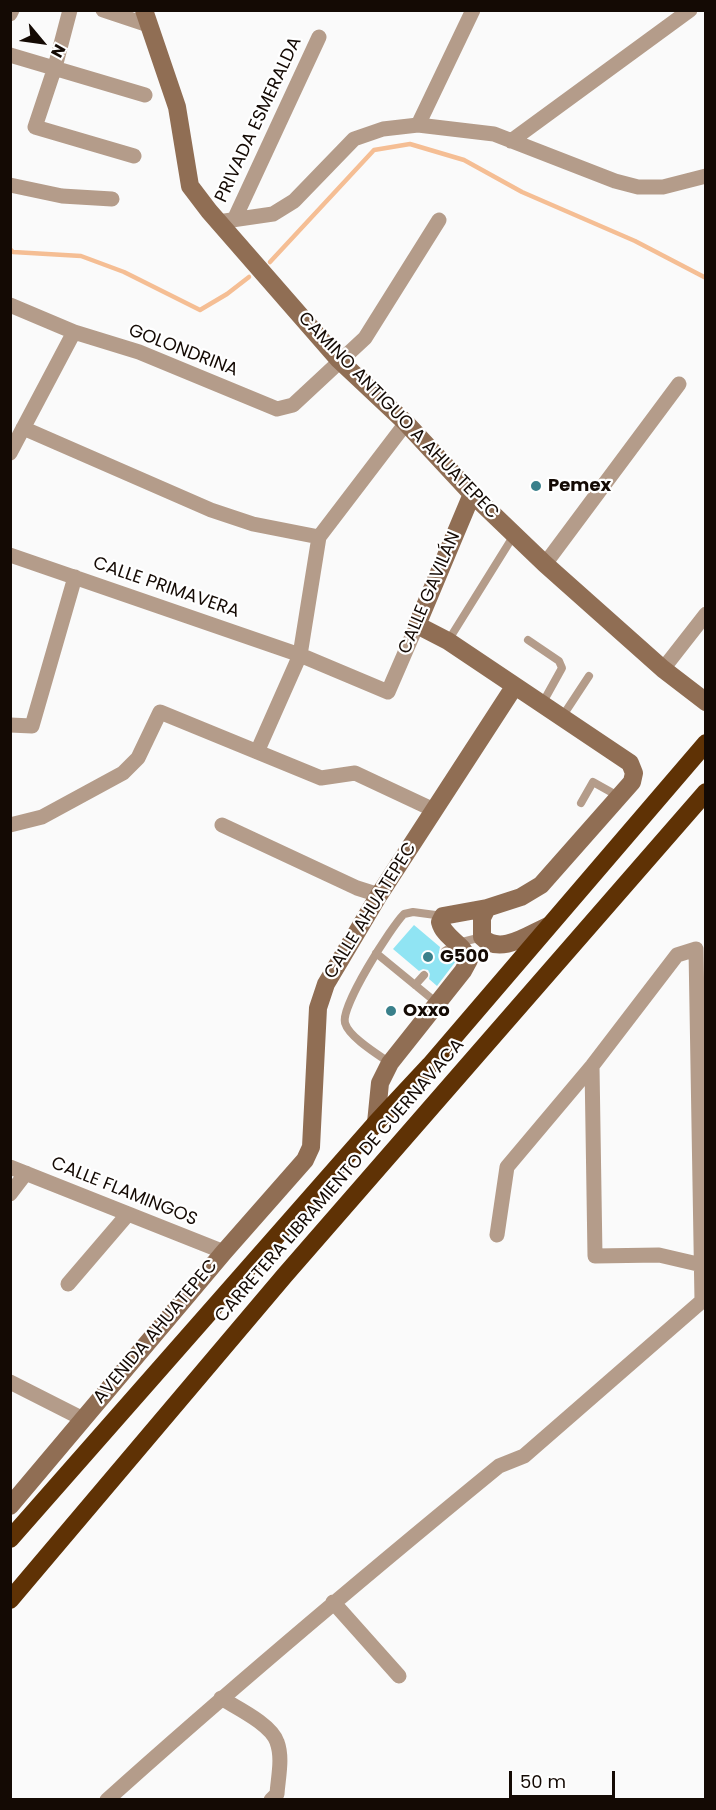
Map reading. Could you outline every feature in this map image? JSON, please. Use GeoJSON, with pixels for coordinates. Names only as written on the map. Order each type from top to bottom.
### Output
{"type":"FeatureCollection","features":[{"type":"Feature","properties":{"kind":"highway","name":"CARRETERA LIBRAMIENTO DE CUERNAVACA"},"geometry":{"type":"LineString","coordinates":[[10,1539],[376,1123],[430,1065],[705,743]]}},
{"type":"Feature","properties":{"kind":"highway","name":"CARRETERA LIBRAMIENTO DE CUERNAVACA"},"geometry":{"type":"LineString","coordinates":[[10,1600],[285,1275],[705,792]]}},
{"type":"Feature","properties":{"kind":"street"},"geometry":{"type":"LineString","coordinates":[[70,10],[55,67],[35,127],[134,156]]}},
{"type":"Feature","properties":{"kind":"street"},"geometry":{"type":"LineString","coordinates":[[103,10],[146,18]]}},
{"type":"Feature","properties":{"kind":"street"},"geometry":{"type":"LineString","coordinates":[[418,125],[473,10]]}},
{"type":"Feature","properties":{"kind":"street"},"geometry":{"type":"LineString","coordinates":[[511,141],[690,10]]}},
{"type":"Feature","properties":{"kind":"street","name":"CAMINO ANTIGUO A AHUATEPEC"},"geometry":{"type":"LineString","coordinates":[[146,18],[177,107],[190,186],[226,221],[339,360],[406,423],[472,494],[545,564],[663,669],[705,702]]}},
{"type":"Feature","properties":{"kind":"street","name":"PRIVADA ESMERALDA"},"geometry":{"type":"LineString","coordinates":[[226,221],[319,37]]}},
{"type":"Feature","properties":{"kind":"street"},"geometry":{"type":"LineString","coordinates":[[10,55],[145,95]]}},
{"type":"Feature","properties":{"kind":"street"},"geometry":{"type":"LineString","coordinates":[[226,221],[273,214],[294,201],[354,139],[383,129],[418,125],[494,134],[638,188],[663,187],[705,176]]}},
{"type":"Feature","properties":{"kind":"street"},"geometry":{"type":"LineString","coordinates":[[10,185],[62,196],[112,199]]}},
{"type":"Feature","properties":{"kind":"street"},"geometry":{"type":"LineString","coordinates":[[339,360],[365,338],[439,220]]}},
{"type":"Feature","properties":{"kind":"street","name":"GOLONDRINA"},"geometry":{"type":"LineString","coordinates":[[10,305],[74,332],[139,352],[277,410],[293,405],[339,360]]}},
{"type":"Feature","properties":{"kind":"street"},"geometry":{"type":"LineString","coordinates":[[10,453],[74,332]]}},
{"type":"Feature","properties":{"kind":"street"},"geometry":{"type":"LineString","coordinates":[[545,564],[679,384]]}},
{"type":"Feature","properties":{"kind":"street"},"geometry":{"type":"LineString","coordinates":[[257,752],[300,655],[320,537],[406,423]]}},
{"type":"Feature","properties":{"kind":"street"},"geometry":{"type":"LineString","coordinates":[[23,428],[211,510],[254,524],[320,537]]}},
{"type":"Feature","properties":{"kind":"street","name":"CALLE GAVILÁN"},"geometry":{"type":"LineString","coordinates":[[388,692],[472,494]]}},
{"type":"Feature","properties":{"kind":"street"},"geometry":{"type":"LineString","coordinates":[[10,555],[75,577]]}},
{"type":"Feature","properties":{"kind":"street","name":"CALLE PRIMAVERA"},"geometry":{"type":"LineString","coordinates":[[10,725],[32,726],[75,577],[300,655],[388,692]]}},
{"type":"Feature","properties":{"kind":"street"},"geometry":{"type":"LineString","coordinates":[[663,669],[705,614]]}},
{"type":"Feature","properties":{"kind":"street"},"geometry":{"type":"LineString","coordinates":[[376,1123],[380,1083],[390,1063],[463,971],[469,960],[466,951],[452,947],[442,929],[440,922],[443,916],[487,908],[521,897],[541,885],[632,782],[634,772],[630,763],[514,687],[448,640],[417,625]]}},
{"type":"Feature","properties":{"kind":"street","name":"CALLE AHUATEPEC"},"geometry":{"type":"LineString","coordinates":[[304,1160],[311,1147],[318,1008],[326,984],[379,895],[514,687]]}},
{"type":"Feature","properties":{"kind":"street"},"geometry":{"type":"LineString","coordinates":[[10,825],[42,817],[123,773],[138,758],[160,712],[321,778],[355,773],[434,810]]}},
{"type":"Feature","properties":{"kind":"street"},"geometry":{"type":"LineString","coordinates":[[222,825],[357,888],[379,895]]}},
{"type":"Feature","properties":{"kind":"street"},"geometry":{"type":"LineString","coordinates":[[487,908],[482,918],[482,937],[495,945],[504,945],[549,926]]}},
{"type":"Feature","properties":{"kind":"street"},"geometry":{"type":"LineString","coordinates":[[107,1800],[333,1602],[499,1466],[524,1456],[704,1300],[696,949],[677,955],[592,1066],[507,1167],[497,1235]]}},
{"type":"Feature","properties":{"kind":"street"},"geometry":{"type":"LineString","coordinates":[[592,1066],[595,1256],[659,1255],[702,1265]]}},
{"type":"Feature","properties":{"kind":"street","name":"AVENIDA AHUATEPEC"},"geometry":{"type":"LineString","coordinates":[[11,1505],[304,1160]]}},
{"type":"Feature","properties":{"kind":"street","name":"CALLE FLAMINGOS"},"geometry":{"type":"LineString","coordinates":[[10,1167],[224,1252]]}},
{"type":"Feature","properties":{"kind":"street"},"geometry":{"type":"LineString","coordinates":[[10,1194],[26,1173]]}},
{"type":"Feature","properties":{"kind":"street"},"geometry":{"type":"LineString","coordinates":[[68,1284],[128,1214]]}},
{"type":"Feature","properties":{"kind":"street"},"geometry":{"type":"LineString","coordinates":[[10,1382],[83,1419]]}},
{"type":"Feature","properties":{"kind":"street"},"geometry":{"type":"LineString","coordinates":[[333,1602],[399,1676]]}},
{"type":"Feature","properties":{"kind":"street"},"geometry":{"type":"LineString","coordinates":[[221,1698],[265,1726],[277,1740],[280,1754],[277,1794],[271,1800]]}},
{"type":"Feature","properties":{"kind":"lane"},"geometry":{"type":"LineString","coordinates":[[448,640],[514,535]]}},
{"type":"Feature","properties":{"kind":"lane"},"geometry":{"type":"LineString","coordinates":[[528,640],[559,661],[562,668],[542,705]]}},
{"type":"Feature","properties":{"kind":"lane"},"geometry":{"type":"LineString","coordinates":[[562,718],[589,676]]}},
{"type":"Feature","properties":{"kind":"lane"},"geometry":{"type":"LineString","coordinates":[[581,803],[593,782],[619,797]]}},
{"type":"Feature","properties":{"kind":"lane"},"geometry":{"type":"LineString","coordinates":[[390,1063],[351,1033],[344,1021],[346,1008],[376,952],[405,914],[413,912],[443,916]]}},
{"type":"Feature","properties":{"kind":"lane"},"geometry":{"type":"LineString","coordinates":[[452,947],[482,937]]}},
{"type":"Feature","properties":{"kind":"lane"},"geometry":{"type":"LineString","coordinates":[[376,952],[437,1003]]}},
{"type":"Feature","properties":{"kind":"lane"},"geometry":{"type":"LineString","coordinates":[[415,985],[424,975]]}},
{"type":"Feature","properties":{"kind":"building","name":"G500"},"geometry":{"type":"Polygon","coordinates":[[[414,925],[440,947],[439,952],[442,956],[450,955],[456,961],[437,986],[429,979],[428,970],[419,971],[393,949],[414,925]]]}},
{"type":"Feature","properties":{"kind":"waterway"},"geometry":{"type":"LineString","coordinates":[[270,262],[374,150],[410,144],[464,160],[522,192],[635,241],[706,278]]}},
{"type":"Feature","properties":{"kind":"waterway"},"geometry":{"type":"LineString","coordinates":[[10,249],[13,252],[81,256],[124,272],[200,310],[227,294],[249,277]]}},
{"type":"Feature","properties":{"kind":"place","name":"Pemex"},"geometry":{"type":"Point","coordinates":[536,486]}},
{"type":"Feature","properties":{"kind":"place","name":"G500"},"geometry":{"type":"Point","coordinates":[428,957]}},
{"type":"Feature","properties":{"kind":"place","name":"Oxxo"},"geometry":{"type":"Point","coordinates":[391,1011]}}]}
